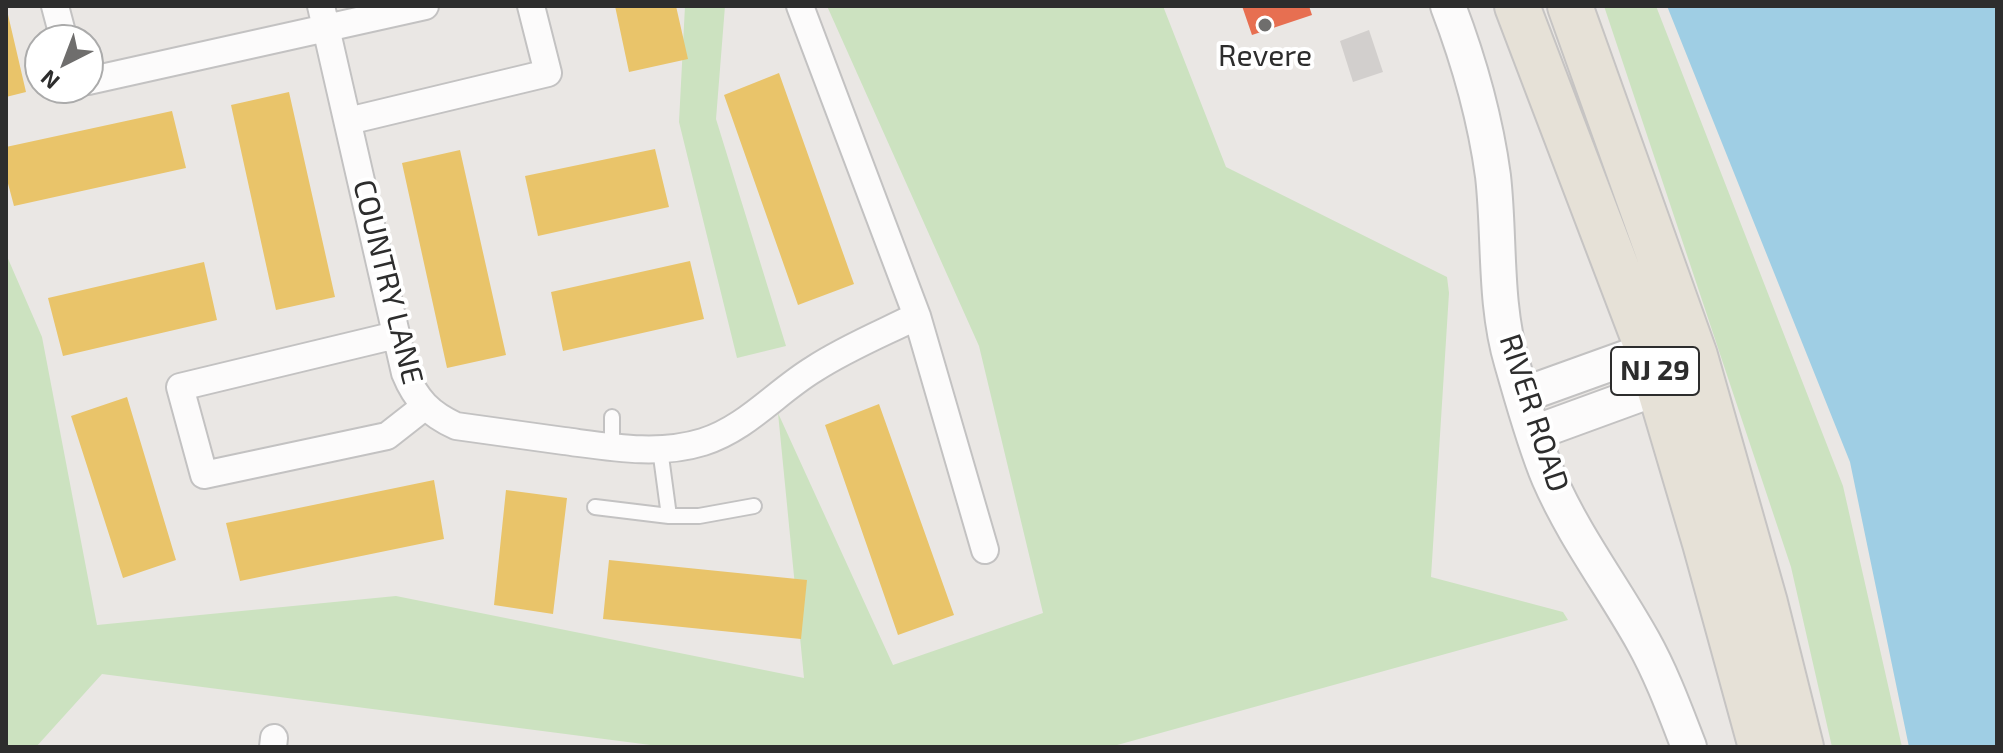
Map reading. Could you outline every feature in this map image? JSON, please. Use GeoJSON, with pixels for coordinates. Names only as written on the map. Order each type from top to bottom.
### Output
{"type":"FeatureCollection","features":[{"type":"Feature","properties":{"kind":"highway","name":"NJ 29"},"geometry":{"type":"LineString","coordinates":[[1517,6],[1654,368],[1761,747]]}},
{"type":"Feature","properties":{"kind":"highway","name":"NJ 29"},"geometry":{"type":"LineString","coordinates":[[1570,6],[1695,356],[1765,603],[1801,747]]}},
{"type":"Feature","properties":{"kind":"street"},"geometry":{"type":"LineString","coordinates":[[104,77],[324,18],[425,6]]}},
{"type":"Feature","properties":{"kind":"street"},"geometry":{"type":"LineString","coordinates":[[348,121],[548,73],[531,6]]}},
{"type":"Feature","properties":{"kind":"street"},"geometry":{"type":"LineString","coordinates":[[800,6],[917,316],[985,550]]}},
{"type":"Feature","properties":{"kind":"street","name":"RIVER ROAD"},"geometry":{"type":"LineString","coordinates":[[1448,6],[1481,107],[1493,176],[1501,298],[1511,360],[1534,433],[1549,478],[1572,524],[1645,644],[1689,747]]}},
{"type":"Feature","properties":{"kind":"street","name":"COUNTRY LANE"},"geometry":{"type":"LineString","coordinates":[[324,18],[405,373],[412,391],[424,407],[436,416],[456,426],[612,448],[660,449],[702,442],[731,430],[816,368],[917,316]]}},
{"type":"Feature","properties":{"kind":"street"},"geometry":{"type":"LineString","coordinates":[[396,335],[180,387],[204,475],[387,436],[424,407]]}},
{"type":"Feature","properties":{"kind":"street"},"geometry":{"type":"LineString","coordinates":[[1523,395],[1654,368],[1695,356]]}},
{"type":"Feature","properties":{"kind":"street"},"geometry":{"type":"LineString","coordinates":[[1534,433],[1654,368]]}},
{"type":"Feature","properties":{"kind":"lane"},"geometry":{"type":"LineString","coordinates":[[612,417],[612,448]]}},
{"type":"Feature","properties":{"kind":"lane"},"geometry":{"type":"LineString","coordinates":[[660,449],[669,516]]}},
{"type":"Feature","properties":{"kind":"lane"},"geometry":{"type":"LineString","coordinates":[[595,507],[669,516],[699,516],[754,506]]}},
{"type":"Feature","properties":{"kind":"green space"},"geometry":{"type":"Polygon","coordinates":[[[685,6],[725,6],[716,119],[786,346],[737,358],[679,122],[685,6]]]}},
{"type":"Feature","properties":{"kind":"green space"},"geometry":{"type":"Polygon","coordinates":[[[827,6],[1163,6],[1226,167],[1447,277],[1449,293],[1431,577],[1563,612],[1568,620],[1110,747],[666,747],[102,674],[36,747],[6,747],[6,254],[42,337],[97,625],[396,596],[804,678],[778,413],[893,665],[1043,613],[979,346],[827,6]]]}},
{"type":"Feature","properties":{"kind":"green space"},"geometry":{"type":"Polygon","coordinates":[[[1604,6],[1656,6],[1843,486],[1902,747],[1832,747],[1791,567],[1604,6]]]}},
{"type":"Feature","properties":{"kind":"water"},"geometry":{"type":"Polygon","coordinates":[[[1667,6],[1997,6],[1997,747],[1909,747],[1850,462],[1667,6]]]}},
{"type":"Feature","properties":{"kind":"building: Homes"},"geometry":{"type":"Polygon","coordinates":[[[6,6],[24,92],[6,97],[6,6]]]}},
{"type":"Feature","properties":{"kind":"building: Homes"},"geometry":{"type":"Polygon","coordinates":[[[615,6],[676,6],[688,59],[629,72],[615,6]]]}},
{"type":"Feature","properties":{"kind":"building: Homes"},"geometry":{"type":"Polygon","coordinates":[[[779,73],[854,284],[798,305],[724,95],[779,73]]]}},
{"type":"Feature","properties":{"kind":"building: Homes"},"geometry":{"type":"Polygon","coordinates":[[[289,92],[335,297],[276,310],[231,105],[289,92]]]}},
{"type":"Feature","properties":{"kind":"building: Homes"},"geometry":{"type":"Polygon","coordinates":[[[172,111],[186,168],[14,206],[6,176],[6,147],[172,111]]]}},
{"type":"Feature","properties":{"kind":"building: Homes"},"geometry":{"type":"Polygon","coordinates":[[[655,149],[669,207],[538,236],[525,176],[655,149]]]}},
{"type":"Feature","properties":{"kind":"building: Homes"},"geometry":{"type":"Polygon","coordinates":[[[460,150],[506,355],[447,368],[402,163],[460,150]]]}},
{"type":"Feature","properties":{"kind":"building: Homes"},"geometry":{"type":"Polygon","coordinates":[[[690,261],[704,319],[563,351],[551,292],[690,261]]]}},
{"type":"Feature","properties":{"kind":"building: Homes"},"geometry":{"type":"Polygon","coordinates":[[[204,262],[217,320],[63,356],[48,298],[204,262]]]}},
{"type":"Feature","properties":{"kind":"building: Homes"},"geometry":{"type":"Polygon","coordinates":[[[127,397],[176,560],[123,578],[71,416],[127,397]]]}},
{"type":"Feature","properties":{"kind":"building: Homes"},"geometry":{"type":"Polygon","coordinates":[[[879,404],[954,615],[898,635],[825,425],[879,404]]]}},
{"type":"Feature","properties":{"kind":"building: Homes"},"geometry":{"type":"Polygon","coordinates":[[[434,480],[444,539],[240,581],[226,523],[434,480]]]}},
{"type":"Feature","properties":{"kind":"building: Homes"},"geometry":{"type":"Polygon","coordinates":[[[506,490],[567,498],[553,614],[494,605],[506,490]]]}},
{"type":"Feature","properties":{"kind":"building: Homes"},"geometry":{"type":"Polygon","coordinates":[[[609,560],[807,580],[801,639],[603,619],[609,560]]]}},
{"type":"Feature","properties":{"kind":"building: Shops","name":"Revere"},"geometry":{"type":"Polygon","coordinates":[[[1242,6],[1309,6],[1312,15],[1252,35],[1242,6]]]}},
{"type":"Feature","properties":{"kind":"building: Other"},"geometry":{"type":"Polygon","coordinates":[[[1369,30],[1383,72],[1353,82],[1340,41],[1369,30]]]}},
{"type":"Feature","properties":{"kind":"place","name":"Revere"},"geometry":{"type":"Point","coordinates":[1265,25]}}]}
